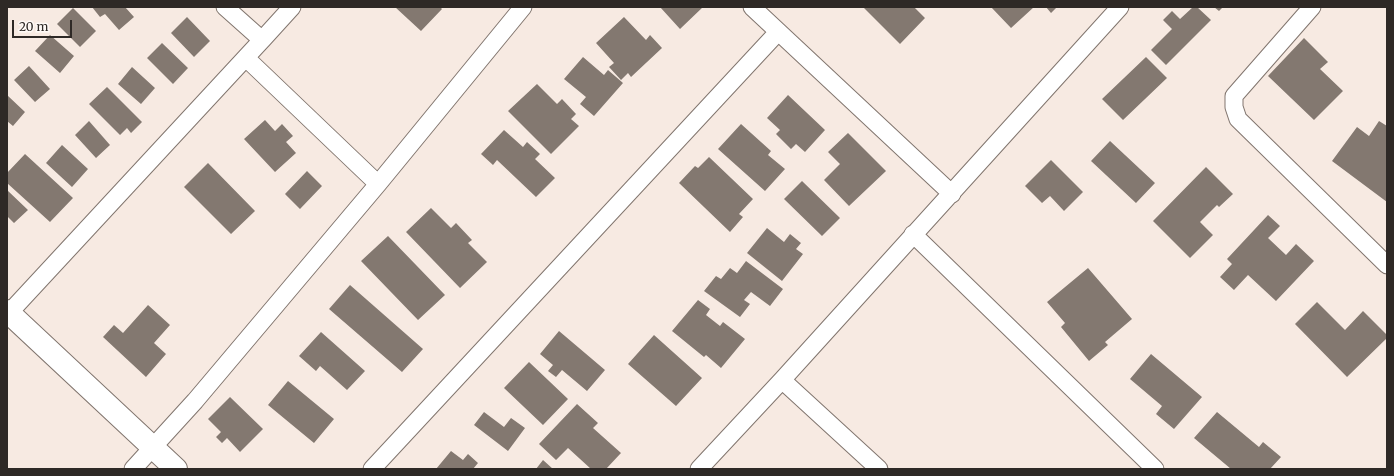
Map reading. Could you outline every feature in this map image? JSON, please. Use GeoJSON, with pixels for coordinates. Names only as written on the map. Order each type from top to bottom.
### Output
{"type":"FeatureCollection","features":[{"type":"Feature","properties":{"kind":"street"},"geometry":{"type":"LineString","coordinates":[[225,7],[262,40]]}},
{"type":"Feature","properties":{"kind":"street"},"geometry":{"type":"LineString","coordinates":[[176,469],[8,312],[292,7]]}},
{"type":"Feature","properties":{"kind":"street"},"geometry":{"type":"LineString","coordinates":[[133,469],[153,448],[378,184],[523,7]]}},
{"type":"Feature","properties":{"kind":"street"},"geometry":{"type":"LineString","coordinates":[[752,7],[952,194]]}},
{"type":"Feature","properties":{"kind":"street"},"geometry":{"type":"LineString","coordinates":[[699,469],[782,380],[913,234],[952,194],[1120,7]]}},
{"type":"Feature","properties":{"kind":"street"},"geometry":{"type":"LineString","coordinates":[[1312,7],[1234,96],[1234,107],[1238,119],[1387,265]]}},
{"type":"Feature","properties":{"kind":"street"},"geometry":{"type":"LineString","coordinates":[[372,469],[778,32]]}},
{"type":"Feature","properties":{"kind":"street"},"geometry":{"type":"LineString","coordinates":[[246,58],[378,184]]}},
{"type":"Feature","properties":{"kind":"street"},"geometry":{"type":"LineString","coordinates":[[913,234],[1155,469]]}},
{"type":"Feature","properties":{"kind":"street"},"geometry":{"type":"LineString","coordinates":[[782,380],[879,469]]}},
{"type":"Feature","properties":{"kind":"building"},"geometry":{"type":"Polygon","coordinates":[[[92,7],[125,7],[134,17],[119,30],[105,14],[100,17],[92,7]]]}},
{"type":"Feature","properties":{"kind":"building"},"geometry":{"type":"Polygon","coordinates":[[[395,7],[440,7],[442,9],[421,31],[395,7]]]}},
{"type":"Feature","properties":{"kind":"building"},"geometry":{"type":"Polygon","coordinates":[[[660,7],[703,7],[680,29],[660,7]]]}},
{"type":"Feature","properties":{"kind":"building"},"geometry":{"type":"Polygon","coordinates":[[[863,7],[914,7],[925,18],[900,44],[863,7]]]}},
{"type":"Feature","properties":{"kind":"building"},"geometry":{"type":"Polygon","coordinates":[[[991,7],[1034,7],[1011,28],[991,7]]]}},
{"type":"Feature","properties":{"kind":"building"},"geometry":{"type":"Polygon","coordinates":[[[1046,7],[1057,7],[1051,13],[1046,7]]]}},
{"type":"Feature","properties":{"kind":"building"},"geometry":{"type":"Polygon","coordinates":[[[1193,7],[1197,7],[1211,20],[1166,65],[1151,50],[1172,29],[1163,20],[1172,11],[1180,19],[1193,7]]]}},
{"type":"Feature","properties":{"kind":"building"},"geometry":{"type":"Polygon","coordinates":[[[1214,7],[1223,7],[1219,11],[1214,7]]]}},
{"type":"Feature","properties":{"kind":"building"},"geometry":{"type":"Polygon","coordinates":[[[73,8],[96,31],[80,47],[57,24],[73,8]]]}},
{"type":"Feature","properties":{"kind":"building"},"geometry":{"type":"Polygon","coordinates":[[[187,17],[210,41],[194,57],[171,33],[187,17]]]}},
{"type":"Feature","properties":{"kind":"building"},"geometry":{"type":"Polygon","coordinates":[[[624,17],[646,40],[650,35],[662,48],[631,77],[628,73],[621,80],[609,67],[614,63],[596,43],[624,17]]]}},
{"type":"Feature","properties":{"kind":"building"},"geometry":{"type":"Polygon","coordinates":[[[50,35],[74,56],[60,73],[35,51],[50,35]]]}},
{"type":"Feature","properties":{"kind":"building"},"geometry":{"type":"Polygon","coordinates":[[[1304,38],[1328,62],[1320,69],[1343,91],[1314,120],[1268,76],[1304,38]]]}},
{"type":"Feature","properties":{"kind":"building"},"geometry":{"type":"Polygon","coordinates":[[[162,43],[188,68],[173,84],[147,58],[162,43]]]}},
{"type":"Feature","properties":{"kind":"building"},"geometry":{"type":"Polygon","coordinates":[[[583,57],[604,75],[608,70],[623,83],[594,116],[580,104],[586,97],[564,79],[583,57]]]}},
{"type":"Feature","properties":{"kind":"building"},"geometry":{"type":"Polygon","coordinates":[[[1146,57],[1167,78],[1123,120],[1102,99],[1146,57]]]}},
{"type":"Feature","properties":{"kind":"building"},"geometry":{"type":"Polygon","coordinates":[[[29,66],[50,89],[35,102],[14,80],[29,66]]]}},
{"type":"Feature","properties":{"kind":"building"},"geometry":{"type":"Polygon","coordinates":[[[132,67],[155,88],[141,104],[118,84],[132,67]]]}},
{"type":"Feature","properties":{"kind":"building"},"geometry":{"type":"Polygon","coordinates":[[[537,84],[557,104],[562,99],[576,114],[571,119],[579,126],[551,154],[508,111],[537,84]]]}},
{"type":"Feature","properties":{"kind":"building"},"geometry":{"type":"Polygon","coordinates":[[[107,87],[142,122],[131,133],[127,128],[120,135],[89,104],[107,87]]]}},
{"type":"Feature","properties":{"kind":"building"},"geometry":{"type":"Polygon","coordinates":[[[7,95],[25,112],[13,126],[7,121],[7,95]]]}},
{"type":"Feature","properties":{"kind":"building"},"geometry":{"type":"Polygon","coordinates":[[[788,95],[825,130],[805,152],[796,144],[791,149],[776,134],[780,130],[767,118],[788,95]]]}},
{"type":"Feature","properties":{"kind":"building"},"geometry":{"type":"Polygon","coordinates":[[[265,120],[275,131],[282,124],[293,136],[286,142],[296,153],[275,172],[244,139],[265,120]]]}},
{"type":"Feature","properties":{"kind":"building"},"geometry":{"type":"Polygon","coordinates":[[[89,121],[110,145],[96,158],[75,135],[89,121]]]}},
{"type":"Feature","properties":{"kind":"building"},"geometry":{"type":"Polygon","coordinates":[[[1379,121],[1387,126],[1387,202],[1332,161],[1357,127],[1369,136],[1379,121]]]}},
{"type":"Feature","properties":{"kind":"building"},"geometry":{"type":"Polygon","coordinates":[[[741,124],[771,151],[768,155],[785,169],[765,191],[718,149],[741,124]]]}},
{"type":"Feature","properties":{"kind":"building"},"geometry":{"type":"Polygon","coordinates":[[[504,130],[523,147],[527,142],[540,154],[535,159],[555,178],[536,197],[497,160],[493,165],[481,154],[504,130]]]}},
{"type":"Feature","properties":{"kind":"building"},"geometry":{"type":"Polygon","coordinates":[[[848,133],[886,171],[849,206],[824,180],[840,164],[828,152],[848,133]]]}},
{"type":"Feature","properties":{"kind":"building"},"geometry":{"type":"Polygon","coordinates":[[[1110,141],[1155,183],[1136,203],[1091,161],[1110,141]]]}},
{"type":"Feature","properties":{"kind":"building"},"geometry":{"type":"Polygon","coordinates":[[[62,145],[88,169],[72,187],[46,163],[62,145]]]}},
{"type":"Feature","properties":{"kind":"building"},"geometry":{"type":"Polygon","coordinates":[[[25,154],[73,198],[50,222],[7,183],[7,173],[25,154]]]}},
{"type":"Feature","properties":{"kind":"building"},"geometry":{"type":"Polygon","coordinates":[[[709,157],[753,199],[739,214],[743,217],[730,232],[679,183],[695,166],[698,168],[709,157]]]}},
{"type":"Feature","properties":{"kind":"building"},"geometry":{"type":"Polygon","coordinates":[[[1051,160],[1083,192],[1064,211],[1050,196],[1042,203],[1025,186],[1051,160]]]}},
{"type":"Feature","properties":{"kind":"building"},"geometry":{"type":"Polygon","coordinates":[[[208,163],[255,211],[231,234],[184,187],[208,163]]]}},
{"type":"Feature","properties":{"kind":"building"},"geometry":{"type":"Polygon","coordinates":[[[1206,167],[1233,194],[1219,207],[1217,205],[1200,222],[1213,235],[1190,258],[1153,221],[1206,167]]]}},
{"type":"Feature","properties":{"kind":"building"},"geometry":{"type":"Polygon","coordinates":[[[307,171],[322,186],[300,209],[285,194],[307,171]]]}},
{"type":"Feature","properties":{"kind":"building"},"geometry":{"type":"Polygon","coordinates":[[[802,181],[840,218],[822,236],[784,199],[802,181]]]}},
{"type":"Feature","properties":{"kind":"building"},"geometry":{"type":"Polygon","coordinates":[[[7,190],[28,210],[14,223],[7,216],[7,190]]]}},
{"type":"Feature","properties":{"kind":"building"},"geometry":{"type":"Polygon","coordinates":[[[431,208],[451,228],[456,223],[472,240],[468,243],[487,262],[460,288],[406,232],[431,208]]]}},
{"type":"Feature","properties":{"kind":"building"},"geometry":{"type":"Polygon","coordinates":[[[1268,215],[1280,226],[1268,238],[1286,255],[1296,244],[1314,261],[1276,301],[1248,275],[1234,290],[1220,277],[1232,264],[1227,259],[1268,215]]]}},
{"type":"Feature","properties":{"kind":"building"},"geometry":{"type":"Polygon","coordinates":[[[767,228],[784,242],[790,234],[801,243],[796,249],[803,254],[782,281],[747,253],[767,228]]]}},
{"type":"Feature","properties":{"kind":"building"},"geometry":{"type":"Polygon","coordinates":[[[388,236],[445,295],[418,320],[361,261],[388,236]]]}},
{"type":"Feature","properties":{"kind":"building"},"geometry":{"type":"Polygon","coordinates":[[[746,261],[783,289],[770,306],[751,292],[744,300],[750,304],[740,317],[704,291],[716,276],[721,279],[730,268],[737,273],[746,261]]]}},
{"type":"Feature","properties":{"kind":"building"},"geometry":{"type":"Polygon","coordinates":[[[1088,268],[1132,319],[1105,342],[1108,345],[1089,361],[1061,327],[1065,323],[1047,302],[1088,268]]]}},
{"type":"Feature","properties":{"kind":"building"},"geometry":{"type":"Polygon","coordinates":[[[350,285],[423,349],[402,372],[329,309],[350,285]]]}},
{"type":"Feature","properties":{"kind":"building"},"geometry":{"type":"Polygon","coordinates":[[[698,300],[710,309],[706,315],[720,326],[723,322],[745,339],[721,368],[706,355],[704,357],[672,331],[698,300]]]}},
{"type":"Feature","properties":{"kind":"building"},"geometry":{"type":"Polygon","coordinates":[[[1317,302],[1345,330],[1363,311],[1387,335],[1387,338],[1347,377],[1295,324],[1317,302]]]}},
{"type":"Feature","properties":{"kind":"building"},"geometry":{"type":"Polygon","coordinates":[[[148,305],[170,325],[154,343],[166,354],[146,377],[103,337],[114,325],[123,333],[148,305]]]}},
{"type":"Feature","properties":{"kind":"building"},"geometry":{"type":"Polygon","coordinates":[[[559,331],[605,370],[587,391],[562,370],[556,377],[548,371],[553,365],[540,354],[559,331]]]}},
{"type":"Feature","properties":{"kind":"building"},"geometry":{"type":"Polygon","coordinates":[[[321,332],[365,371],[347,390],[320,366],[316,371],[299,356],[321,332]]]}},
{"type":"Feature","properties":{"kind":"building"},"geometry":{"type":"Polygon","coordinates":[[[654,335],[702,378],[676,406],[628,364],[654,335]]]}},
{"type":"Feature","properties":{"kind":"building"},"geometry":{"type":"Polygon","coordinates":[[[1151,354],[1202,397],[1174,429],[1156,414],[1162,406],[1130,379],[1151,354]]]}},
{"type":"Feature","properties":{"kind":"building"},"geometry":{"type":"Polygon","coordinates":[[[529,362],[568,399],[543,425],[504,388],[529,362]]]}},
{"type":"Feature","properties":{"kind":"building"},"geometry":{"type":"Polygon","coordinates":[[[288,381],[334,419],[314,443],[268,405],[288,381]]]}},
{"type":"Feature","properties":{"kind":"building"},"geometry":{"type":"Polygon","coordinates":[[[230,397],[263,429],[240,452],[227,438],[222,443],[216,437],[221,432],[208,419],[230,397]]]}},
{"type":"Feature","properties":{"kind":"building"},"geometry":{"type":"Polygon","coordinates":[[[577,404],[598,423],[593,428],[621,453],[606,469],[591,469],[568,448],[556,460],[539,444],[577,404]]]}},
{"type":"Feature","properties":{"kind":"building"},"geometry":{"type":"Polygon","coordinates":[[[484,412],[504,427],[511,418],[525,428],[508,451],[474,425],[484,412]]]}},
{"type":"Feature","properties":{"kind":"building"},"geometry":{"type":"Polygon","coordinates":[[[1217,412],[1259,447],[1263,442],[1281,457],[1270,469],[1231,469],[1194,438],[1217,412]]]}},
{"type":"Feature","properties":{"kind":"building"},"geometry":{"type":"Polygon","coordinates":[[[451,451],[463,460],[468,454],[478,463],[473,469],[436,469],[451,451]]]}},
{"type":"Feature","properties":{"kind":"building"},"geometry":{"type":"Polygon","coordinates":[[[543,460],[553,469],[536,469],[543,460]]]}}]}
